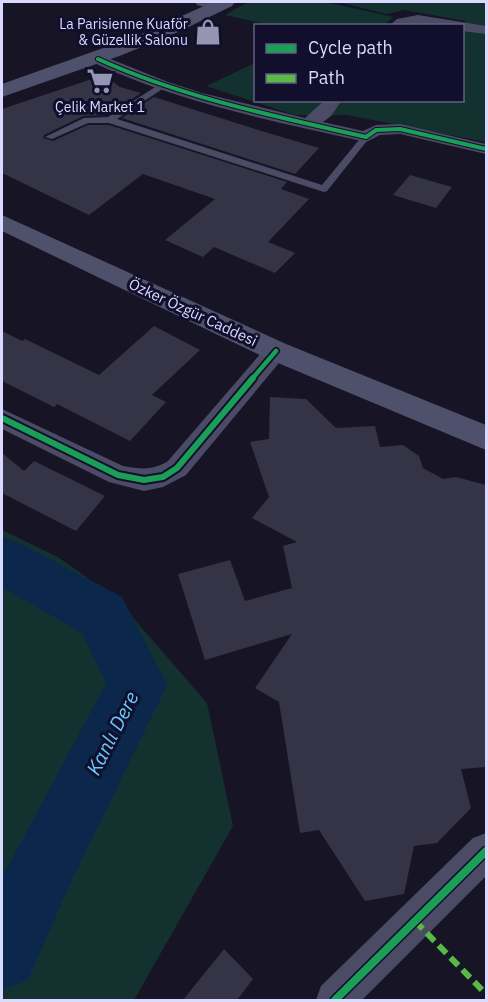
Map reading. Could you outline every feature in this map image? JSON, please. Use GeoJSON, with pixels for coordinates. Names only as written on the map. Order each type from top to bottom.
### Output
{"type":"FeatureCollection","features":[{"type":"Feature","properties":{"kind":"main road"},"geometry":{"type":"LineString","coordinates":[[2,91],[98,59],[178,26],[215,3]]}},
{"type":"Feature","properties":{"kind":"main road","name":"Özker Özgür Caddesi"},"geometry":{"type":"LineString","coordinates":[[2,222],[276,351],[486,438]]}},
{"type":"Feature","properties":{"kind":"street"},"geometry":{"type":"LineString","coordinates":[[402,22],[427,20],[450,24]]}},
{"type":"Feature","properties":{"kind":"street"},"geometry":{"type":"LineString","coordinates":[[464,26],[486,30]]}},
{"type":"Feature","properties":{"kind":"street"},"geometry":{"type":"LineString","coordinates":[[98,59],[124,72],[163,86],[366,138],[376,130],[400,129],[486,149]]}},
{"type":"Feature","properties":{"kind":"street"},"geometry":{"type":"LineString","coordinates":[[309,124],[325,112],[332,102]]}},
{"type":"Feature","properties":{"kind":"street"},"geometry":{"type":"LineString","coordinates":[[2,418],[118,475],[133,479],[153,479],[177,468],[276,351]]}},
{"type":"Feature","properties":{"kind":"street"},"geometry":{"type":"LineString","coordinates":[[335,1000],[486,851]]}},
{"type":"Feature","properties":{"kind":"lane"},"geometry":{"type":"LineString","coordinates":[[110,120],[163,86]]}},
{"type":"Feature","properties":{"kind":"lane"},"geometry":{"type":"LineString","coordinates":[[50,137],[87,120],[110,120],[324,189],[366,138]]}},
{"type":"Feature","properties":{"kind":"green space"},"geometry":{"type":"Polygon","coordinates":[[[248,2],[326,2],[393,17],[386,24],[266,24],[225,15],[248,2]]]}},
{"type":"Feature","properties":{"kind":"green space"},"geometry":{"type":"Polygon","coordinates":[[[338,2],[486,2],[486,142],[347,115],[295,115],[255,102],[464,102],[464,24],[466,21],[404,10],[387,14],[338,2]]]}},
{"type":"Feature","properties":{"kind":"green space"},"geometry":{"type":"Polygon","coordinates":[[[254,63],[254,102],[206,86],[254,63]]]}},
{"type":"Feature","properties":{"kind":"green space"},"geometry":{"type":"Polygon","coordinates":[[[2,530],[58,557],[116,598],[207,703],[233,826],[134,1000],[2,1000],[2,530]]]}},
{"type":"Feature","properties":{"kind":"building"},"geometry":{"type":"Polygon","coordinates":[[[104,75],[120,87],[141,93],[107,115],[83,116],[44,135],[43,138],[53,141],[88,125],[109,125],[287,182],[281,189],[309,199],[268,242],[295,253],[275,273],[214,247],[203,257],[165,240],[215,199],[143,174],[89,215],[2,173],[2,109],[104,75]]]}},
{"type":"Feature","properties":{"kind":"building"},"geometry":{"type":"Polygon","coordinates":[[[154,97],[319,148],[295,174],[122,118],[154,97]]]}},
{"type":"Feature","properties":{"kind":"building"},"geometry":{"type":"Polygon","coordinates":[[[410,175],[452,187],[436,208],[393,195],[410,175]]]}},
{"type":"Feature","properties":{"kind":"building"},"geometry":{"type":"Polygon","coordinates":[[[154,326],[200,350],[152,395],[166,402],[130,441],[57,404],[54,407],[2,381],[2,331],[22,341],[25,339],[99,375],[154,326]]]}},
{"type":"Feature","properties":{"kind":"building"},"geometry":{"type":"Polygon","coordinates":[[[270,397],[306,399],[336,428],[375,426],[380,447],[403,445],[419,456],[423,468],[443,479],[456,477],[486,485],[486,767],[461,769],[471,808],[437,843],[414,846],[404,894],[365,901],[319,830],[300,833],[279,702],[255,688],[292,634],[205,660],[178,574],[230,560],[245,601],[292,588],[283,546],[297,542],[252,518],[269,497],[250,442],[269,439],[270,397]]]}},
{"type":"Feature","properties":{"kind":"building"},"geometry":{"type":"Polygon","coordinates":[[[2,453],[24,471],[34,461],[105,496],[76,531],[2,493],[2,453]]]}},
{"type":"Feature","properties":{"kind":"building"},"geometry":{"type":"Polygon","coordinates":[[[224,949],[253,979],[237,1000],[183,1000],[224,949]]]}},
{"type":"Feature","properties":{"kind":"waterway","name":"Kanlı Dere"},"geometry":{"type":"LineString","coordinates":[[2,560],[102,615],[137,685],[45,862],[2,954]]}},
{"type":"Feature","properties":{"kind":"marked path"},"geometry":{"type":"LineString","coordinates":[[415,921],[486,994]]}},
{"type":"Feature","properties":{"kind":"cycle path"},"geometry":{"type":"LineString","coordinates":[[98,59],[162,86],[229,106],[366,137],[376,130],[400,129],[486,149]]}},
{"type":"Feature","properties":{"kind":"cycle path"},"geometry":{"type":"LineString","coordinates":[[2,418],[118,475],[144,480],[163,477],[177,468],[276,351]]}},
{"type":"Feature","properties":{"kind":"cycle path"},"geometry":{"type":"LineString","coordinates":[[335,1000],[486,851]]}},
{"type":"Feature","properties":{"kind":"place","name":"La Parisienne Kuaför & Güzellik Salonu"},"geometry":{"type":"Point","coordinates":[208,32]}},
{"type":"Feature","properties":{"kind":"place","name":"Çelik Market 1"},"geometry":{"type":"Point","coordinates":[100,81]}}]}
